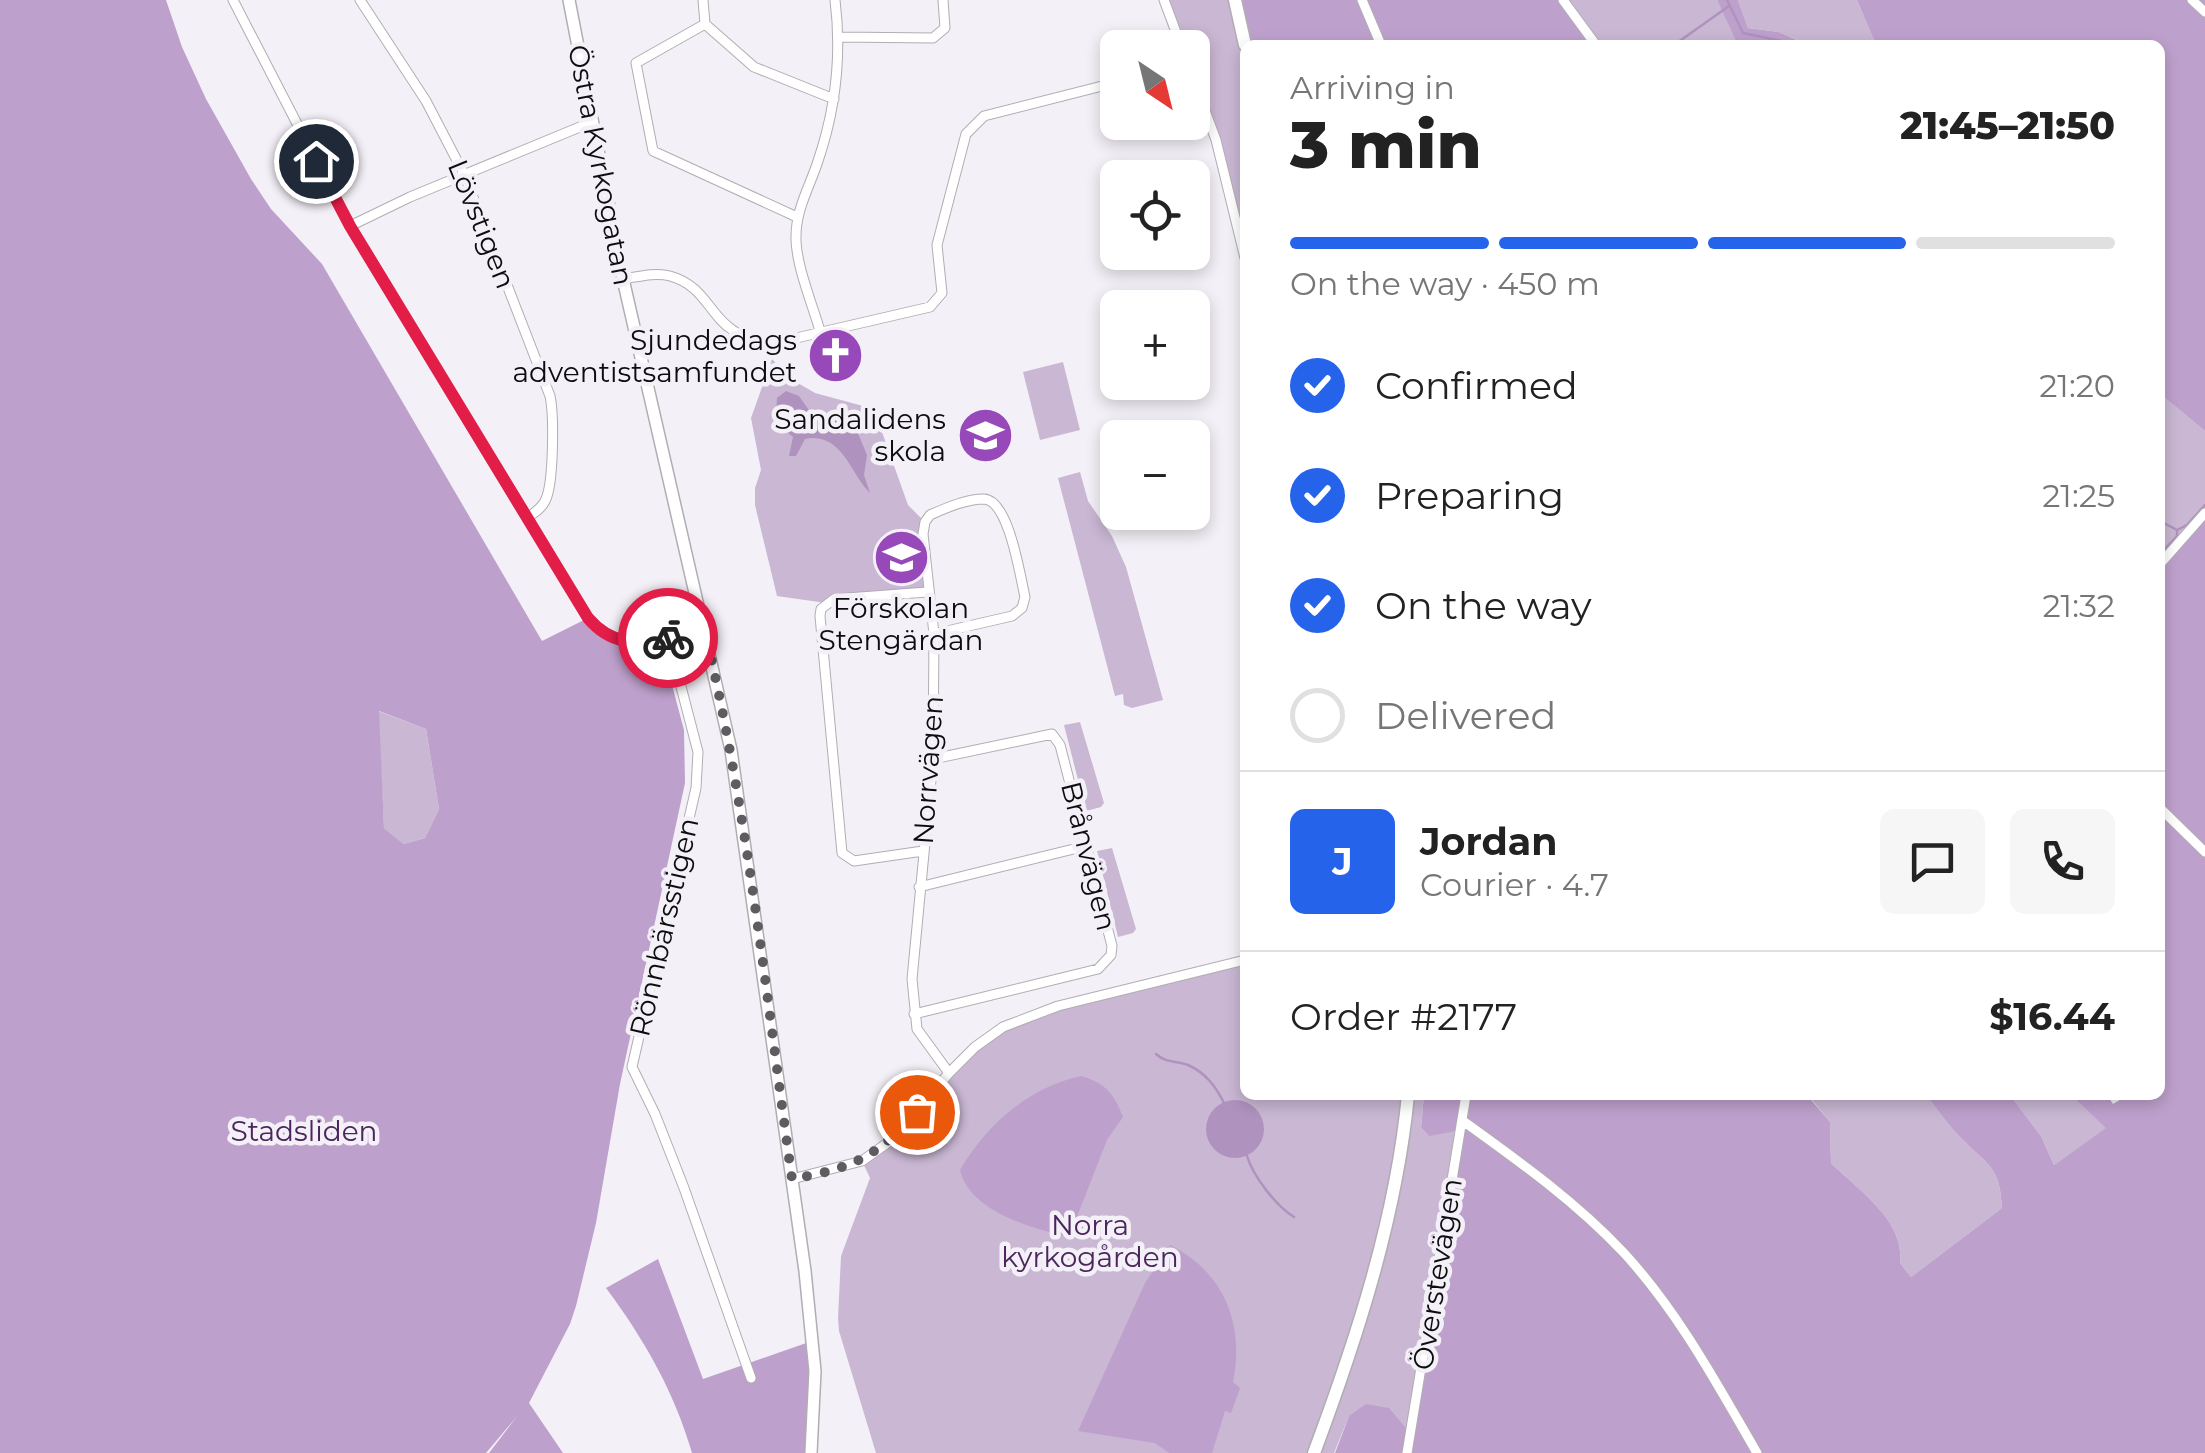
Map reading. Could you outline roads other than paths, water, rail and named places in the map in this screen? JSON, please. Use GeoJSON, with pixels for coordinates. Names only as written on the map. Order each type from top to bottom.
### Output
{"type":"FeatureCollection","features":[{"type":"Feature","properties":{"kind":"main road"},"geometry":{"type":"LineString","coordinates":[[1236,0],[1244,40]]}},
{"type":"Feature","properties":{"kind":"main road"},"geometry":{"type":"LineString","coordinates":[[1314,1453],[1344,1374],[1371,1283],[1392,1198],[1407,1100]]}},
{"type":"Feature","properties":{"kind":"street"},"geometry":{"type":"LineString","coordinates":[[233,0],[350,226],[598,630],[620,642],[632,643],[704,627]]}},
{"type":"Feature","properties":{"kind":"street","name":"Lövstigen"},"geometry":{"type":"LineString","coordinates":[[360,0],[426,101],[464,174],[553,409],[548,494],[538,510],[527,518]]}},
{"type":"Feature","properties":{"kind":"street","name":"Östra Kyrkogatan"},"geometry":{"type":"LineString","coordinates":[[570,0],[623,279],[735,774],[815,1371],[811,1453]]}},
{"type":"Feature","properties":{"kind":"street"},"geometry":{"type":"LineString","coordinates":[[703,0],[705,24],[754,66],[834,99]]}},
{"type":"Feature","properties":{"kind":"street"},"geometry":{"type":"LineString","coordinates":[[821,334],[795,240],[797,217],[819,159],[834,99],[840,36],[834,0]]}},
{"type":"Feature","properties":{"kind":"street"},"geometry":{"type":"LineString","coordinates":[[840,36],[933,38],[945,28],[943,0]]}},
{"type":"Feature","properties":{"kind":"street"},"geometry":{"type":"LineString","coordinates":[[1164,0],[1175,30]]}},
{"type":"Feature","properties":{"kind":"street"},"geometry":{"type":"LineString","coordinates":[[1362,0],[1379,40]]}},
{"type":"Feature","properties":{"kind":"street"},"geometry":{"type":"LineString","coordinates":[[1563,0],[1592,40]]}},
{"type":"Feature","properties":{"kind":"street"},"geometry":{"type":"LineString","coordinates":[[2192,0],[2205,12]]}},
{"type":"Feature","properties":{"kind":"street"},"geometry":{"type":"LineString","coordinates":[[705,24],[636,63],[653,151],[797,217]]}},
{"type":"Feature","properties":{"kind":"street"},"geometry":{"type":"LineString","coordinates":[[623,279],[672,276],[698,294],[732,332],[752,341],[780,342],[930,307],[942,292],[937,246],[966,134],[974,122],[984,116],[1100,87]]}},
{"type":"Feature","properties":{"kind":"street"},"geometry":{"type":"LineString","coordinates":[[350,226],[592,122]]}},
{"type":"Feature","properties":{"kind":"street"},"geometry":{"type":"LineString","coordinates":[[1210,124],[1240,238]]}},
{"type":"Feature","properties":{"kind":"street","name":"Norrvägen"},"geometry":{"type":"LineString","coordinates":[[934,634],[1012,616],[1022,608],[1025,597],[1004,514],[994,502],[984,499],[949,507],[930,515],[925,522],[927,592],[934,634],[933,759],[912,978],[914,1014],[923,1041],[949,1072]]}},
{"type":"Feature","properties":{"kind":"street"},"geometry":{"type":"LineString","coordinates":[[2165,558],[2205,513]]}},
{"type":"Feature","properties":{"kind":"street"},"geometry":{"type":"LineString","coordinates":[[923,851],[854,861],[842,853],[820,608],[834,600],[927,592]]}},
{"type":"Feature","properties":{"kind":"street","name":"Rönnbärsstigen"},"geometry":{"type":"LineString","coordinates":[[673,636],[672,652],[698,752],[696,788],[632,1067],[656,1114],[751,1378]]}},
{"type":"Feature","properties":{"kind":"street","name":"Brånvägen"},"geometry":{"type":"LineString","coordinates":[[914,1014],[1098,969],[1106,964],[1112,946],[1060,745],[1052,734],[933,759]]}},
{"type":"Feature","properties":{"kind":"street"},"geometry":{"type":"LineString","coordinates":[[2165,813],[2205,852]]}},
{"type":"Feature","properties":{"kind":"street"},"geometry":{"type":"LineString","coordinates":[[919,886],[1086,846]]}},
{"type":"Feature","properties":{"kind":"street"},"geometry":{"type":"LineString","coordinates":[[792,1179],[862,1161],[892,1139],[949,1072],[989,1037],[1027,1015],[1240,961]]}},
{"type":"Feature","properties":{"kind":"street","name":"Överstevägen"},"geometry":{"type":"LineString","coordinates":[[1407,1453],[1465,1100]]}},
{"type":"Feature","properties":{"kind":"street"},"geometry":{"type":"LineString","coordinates":[[1463,1121],[1546,1180],[1626,1255],[1700,1353],[1757,1453]]}},
{"type":"Feature","properties":{"kind":"waterway"},"geometry":{"type":"LineString","coordinates":[[1727,0],[1743,33],[1776,40]]}},
{"type":"Feature","properties":{"kind":"waterway"},"geometry":{"type":"LineString","coordinates":[[1681,40],[1729,6]]}},
{"type":"Feature","properties":{"kind":"waterway"},"geometry":{"type":"LineString","coordinates":[[2165,524],[2177,530],[2205,505]]}},
{"type":"Feature","properties":{"kind":"waterway"},"geometry":{"type":"LineString","coordinates":[[2165,549],[2177,532]]}},
{"type":"Feature","properties":{"kind":"waterway"},"geometry":{"type":"LineString","coordinates":[[1156,1054],[1200,1072],[1224,1103]]}},
{"type":"Feature","properties":{"kind":"waterway"},"geometry":{"type":"LineString","coordinates":[[1247,1156],[1266,1190],[1294,1217]]}},
{"type":"Feature","properties":{"kind":"place","name":"Sjundedags adventistsamfundet"},"geometry":{"type":"Point","coordinates":[836,356]}},
{"type":"Feature","properties":{"kind":"place","name":"Sandalidens skola"},"geometry":{"type":"Point","coordinates":[985,435]}},
{"type":"Feature","properties":{"kind":"place","name":"Förskolan Stengärdan"},"geometry":{"type":"Point","coordinates":[901,557]}},
{"type":"Feature","properties":{"kind":"park label","name":"Stadsliden"},"geometry":{"type":"Point","coordinates":[304,1131]}},
{"type":"Feature","properties":{"kind":"park label","name":"Norra kyrkogården"},"geometry":{"type":"Point","coordinates":[1090,1241]}}]}
